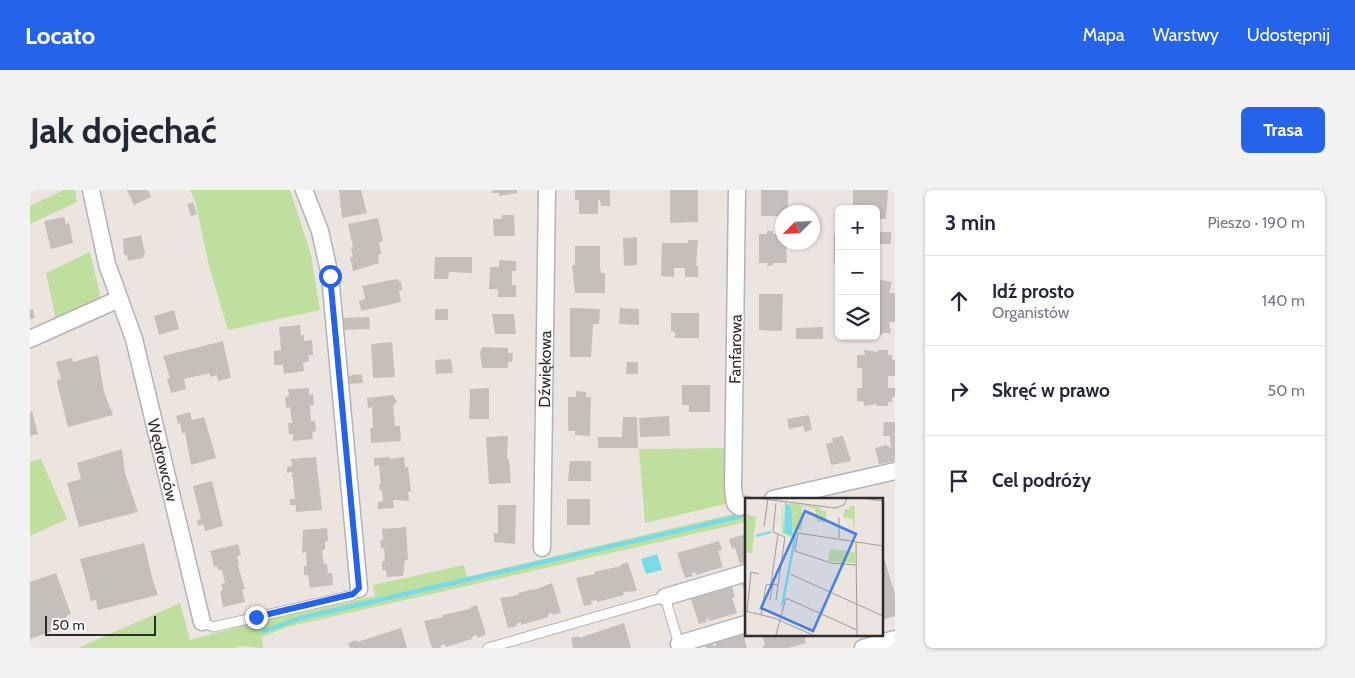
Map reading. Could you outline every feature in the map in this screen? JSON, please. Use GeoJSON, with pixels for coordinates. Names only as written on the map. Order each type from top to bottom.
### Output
{"type":"FeatureCollection","features":[{"type":"Feature","properties":{"kind":"street","name":"Wędrowców"},"geometry":{"type":"LineString","coordinates":[[91,190],[107,264],[134,339],[202,622]]}},
{"type":"Feature","properties":{"kind":"street"},"geometry":{"type":"LineString","coordinates":[[304,190],[320,231],[330,276],[359,588]]}},
{"type":"Feature","properties":{"kind":"street","name":"Dźwiękowa"},"geometry":{"type":"LineString","coordinates":[[542,548],[547,190]]}},
{"type":"Feature","properties":{"kind":"street","name":"Fanfarowa"},"geometry":{"type":"LineString","coordinates":[[737,190],[734,488],[735,503],[743,506]]}},
{"type":"Feature","properties":{"kind":"street"},"geometry":{"type":"LineString","coordinates":[[30,339],[119,299]]}},
{"type":"Feature","properties":{"kind":"street"},"geometry":{"type":"LineString","coordinates":[[777,498],[895,471]]}},
{"type":"Feature","properties":{"kind":"street"},"geometry":{"type":"LineString","coordinates":[[665,597],[745,573]]}},
{"type":"Feature","properties":{"kind":"street"},"geometry":{"type":"LineString","coordinates":[[679,646],[745,624]]}},
{"type":"Feature","properties":{"kind":"street"},"geometry":{"type":"LineString","coordinates":[[863,648],[895,639]]}},
{"type":"Feature","properties":{"kind":"lane"},"geometry":{"type":"LineString","coordinates":[[202,622],[213,627],[353,594],[359,588]]}},
{"type":"Feature","properties":{"kind":"lane"},"geometry":{"type":"LineString","coordinates":[[488,648],[665,597],[679,646]]}},
{"type":"Feature","properties":{"kind":"green space"},"geometry":{"type":"Polygon","coordinates":[[[64,190],[75,190],[77,202],[30,224],[30,206],[64,190]]]}},
{"type":"Feature","properties":{"kind":"green space"},"geometry":{"type":"Polygon","coordinates":[[[190,190],[290,190],[311,255],[320,310],[228,330],[209,266],[195,200],[190,190]]]}},
{"type":"Feature","properties":{"kind":"green space"},"geometry":{"type":"Polygon","coordinates":[[[90,252],[101,299],[57,324],[46,273],[90,252]]]}},
{"type":"Feature","properties":{"kind":"green space"},"geometry":{"type":"Polygon","coordinates":[[[728,448],[729,503],[645,523],[639,449],[728,448]]]}},
{"type":"Feature","properties":{"kind":"green space"},"geometry":{"type":"Polygon","coordinates":[[[41,459],[67,519],[30,536],[30,462],[41,459]]]}},
{"type":"Feature","properties":{"kind":"green space"},"geometry":{"type":"Polygon","coordinates":[[[745,511],[745,522],[287,627],[262,637],[263,648],[241,646],[235,648],[78,648],[180,603],[190,640],[262,621],[375,596],[373,585],[464,565],[467,577],[745,511]]]}},
{"type":"Feature","properties":{"kind":"water"},"geometry":{"type":"Polygon","coordinates":[[[657,554],[662,570],[646,574],[641,559],[657,554]]]}},
{"type":"Feature","properties":{"kind":"building"},"geometry":{"type":"Polygon","coordinates":[[[127,190],[148,190],[151,197],[134,205],[127,190]]]}},
{"type":"Feature","properties":{"kind":"building"},"geometry":{"type":"Polygon","coordinates":[[[339,190],[361,190],[367,213],[342,218],[339,190]]]}},
{"type":"Feature","properties":{"kind":"building"},"geometry":{"type":"Polygon","coordinates":[[[492,190],[517,190],[517,193],[499,196],[499,193],[492,193],[492,190]]]}},
{"type":"Feature","properties":{"kind":"building"},"geometry":{"type":"Polygon","coordinates":[[[575,190],[610,190],[610,206],[601,206],[600,200],[598,200],[598,214],[579,214],[579,200],[575,200],[575,190]]]}},
{"type":"Feature","properties":{"kind":"building"},"geometry":{"type":"Polygon","coordinates":[[[670,190],[698,190],[698,222],[670,223],[670,190]]]}},
{"type":"Feature","properties":{"kind":"building"},"geometry":{"type":"Polygon","coordinates":[[[761,190],[788,190],[788,205],[775,205],[775,216],[761,216],[761,190]]]}},
{"type":"Feature","properties":{"kind":"building"},"geometry":{"type":"Polygon","coordinates":[[[853,190],[888,190],[886,219],[880,219],[880,205],[853,205],[853,190]]]}},
{"type":"Feature","properties":{"kind":"building"},"geometry":{"type":"Polygon","coordinates":[[[193,202],[197,214],[191,216],[187,204],[193,202]]]}},
{"type":"Feature","properties":{"kind":"building"},"geometry":{"type":"Polygon","coordinates":[[[502,215],[514,215],[515,236],[494,236],[493,219],[502,219],[502,215]]]}},
{"type":"Feature","properties":{"kind":"building"},"geometry":{"type":"Polygon","coordinates":[[[64,217],[66,224],[69,223],[73,243],[51,249],[44,221],[64,217]]]}},
{"type":"Feature","properties":{"kind":"building"},"geometry":{"type":"Polygon","coordinates":[[[378,218],[383,241],[379,242],[381,254],[378,255],[379,263],[353,271],[350,257],[353,257],[351,248],[353,247],[348,224],[378,218]]]}},
{"type":"Feature","properties":{"kind":"building"},"geometry":{"type":"Polygon","coordinates":[[[767,231],[773,231],[773,234],[775,234],[775,250],[786,250],[787,263],[773,263],[773,265],[767,266],[768,263],[759,263],[759,234],[767,234],[767,231]]]}},
{"type":"Feature","properties":{"kind":"building"},"geometry":{"type":"Polygon","coordinates":[[[880,232],[891,232],[891,244],[880,244],[880,232]]]}},
{"type":"Feature","properties":{"kind":"building"},"geometry":{"type":"Polygon","coordinates":[[[141,235],[145,253],[143,258],[128,261],[127,255],[124,255],[123,239],[141,235]]]}},
{"type":"Feature","properties":{"kind":"building"},"geometry":{"type":"Polygon","coordinates":[[[834,235],[835,235],[835,263],[834,235]]]}},
{"type":"Feature","properties":{"kind":"building"},"geometry":{"type":"Polygon","coordinates":[[[637,237],[637,265],[624,266],[623,238],[637,237]]]}},
{"type":"Feature","properties":{"kind":"building"},"geometry":{"type":"Polygon","coordinates":[[[688,240],[698,240],[696,266],[698,266],[698,277],[685,277],[685,268],[674,268],[674,277],[661,276],[662,243],[688,243],[688,240]]]}},
{"type":"Feature","properties":{"kind":"building"},"geometry":{"type":"Polygon","coordinates":[[[575,246],[600,246],[600,267],[601,273],[605,273],[605,293],[575,293],[572,265],[575,265],[575,246]]]}},
{"type":"Feature","properties":{"kind":"building"},"geometry":{"type":"Polygon","coordinates":[[[435,257],[472,257],[472,273],[449,272],[448,279],[434,279],[435,257]]]}},
{"type":"Feature","properties":{"kind":"building"},"geometry":{"type":"Polygon","coordinates":[[[499,260],[516,261],[516,271],[512,271],[512,285],[516,285],[516,297],[498,297],[498,289],[489,289],[490,267],[499,267],[499,260]]]}},
{"type":"Feature","properties":{"kind":"building"},"geometry":{"type":"Polygon","coordinates":[[[396,279],[401,282],[402,290],[399,291],[401,302],[361,311],[359,301],[365,299],[362,286],[396,279]]]}},
{"type":"Feature","properties":{"kind":"building"},"geometry":{"type":"Polygon","coordinates":[[[880,280],[892,282],[889,293],[895,293],[895,322],[889,322],[891,333],[882,333],[880,335],[880,280]]]}},
{"type":"Feature","properties":{"kind":"building"},"geometry":{"type":"Polygon","coordinates":[[[759,294],[783,294],[782,331],[759,330],[759,294]]]}},
{"type":"Feature","properties":{"kind":"building"},"geometry":{"type":"Polygon","coordinates":[[[570,308],[600,309],[599,324],[593,324],[591,357],[570,357],[570,308]]]}},
{"type":"Feature","properties":{"kind":"building"},"geometry":{"type":"Polygon","coordinates":[[[620,308],[639,309],[639,325],[619,324],[620,308]]]}},
{"type":"Feature","properties":{"kind":"building"},"geometry":{"type":"Polygon","coordinates":[[[33,309],[35,318],[30,319],[30,310],[33,309]]]}},
{"type":"Feature","properties":{"kind":"building"},"geometry":{"type":"Polygon","coordinates":[[[435,309],[448,309],[448,320],[435,320],[435,309]]]}},
{"type":"Feature","properties":{"kind":"building"},"geometry":{"type":"Polygon","coordinates":[[[174,310],[179,329],[159,335],[154,316],[174,310]]]}},
{"type":"Feature","properties":{"kind":"building"},"geometry":{"type":"Polygon","coordinates":[[[671,313],[699,313],[699,338],[675,338],[675,332],[671,331],[671,313]]]}},
{"type":"Feature","properties":{"kind":"building"},"geometry":{"type":"Polygon","coordinates":[[[492,314],[514,314],[516,334],[495,334],[492,314]]]}},
{"type":"Feature","properties":{"kind":"building"},"geometry":{"type":"Polygon","coordinates":[[[369,317],[370,329],[341,330],[340,318],[369,317]]]}},
{"type":"Feature","properties":{"kind":"building"},"geometry":{"type":"Polygon","coordinates":[[[300,325],[304,341],[312,340],[313,355],[308,355],[309,361],[303,363],[304,371],[284,374],[283,365],[274,365],[274,351],[281,350],[279,327],[300,325]]]}},
{"type":"Feature","properties":{"kind":"building"},"geometry":{"type":"Polygon","coordinates":[[[823,327],[823,339],[796,339],[796,328],[823,327]]]}},
{"type":"Feature","properties":{"kind":"building"},"geometry":{"type":"Polygon","coordinates":[[[223,341],[231,378],[218,381],[217,375],[210,377],[210,373],[184,379],[186,389],[171,393],[167,379],[170,378],[163,356],[223,341]]]}},
{"type":"Feature","properties":{"kind":"building"},"geometry":{"type":"Polygon","coordinates":[[[392,342],[395,377],[373,378],[371,344],[392,342]]]}},
{"type":"Feature","properties":{"kind":"building"},"geometry":{"type":"Polygon","coordinates":[[[482,347],[508,348],[508,353],[513,353],[512,362],[508,362],[508,368],[482,368],[480,353],[482,347]]]}},
{"type":"Feature","properties":{"kind":"building"},"geometry":{"type":"Polygon","coordinates":[[[864,350],[878,352],[878,350],[888,350],[888,355],[892,355],[892,360],[895,360],[895,376],[888,376],[888,388],[895,388],[895,397],[892,397],[892,402],[888,402],[888,406],[877,406],[877,404],[864,406],[864,402],[857,401],[857,388],[862,388],[862,368],[857,368],[857,355],[865,355],[864,350]]]}},
{"type":"Feature","properties":{"kind":"building"},"geometry":{"type":"Polygon","coordinates":[[[98,355],[104,392],[113,415],[68,427],[58,387],[57,380],[61,379],[56,362],[72,358],[73,362],[98,355]]]}},
{"type":"Feature","properties":{"kind":"building"},"geometry":{"type":"Polygon","coordinates":[[[451,359],[453,373],[436,374],[435,360],[451,359]]]}},
{"type":"Feature","properties":{"kind":"building"},"geometry":{"type":"Polygon","coordinates":[[[627,362],[638,362],[638,374],[626,374],[627,362]]]}},
{"type":"Feature","properties":{"kind":"building"},"geometry":{"type":"Polygon","coordinates":[[[351,374],[362,375],[363,383],[347,384],[347,377],[352,376],[351,374]]]}},
{"type":"Feature","properties":{"kind":"building"},"geometry":{"type":"Polygon","coordinates":[[[682,385],[710,385],[710,412],[689,412],[689,405],[682,405],[682,385]]]}},
{"type":"Feature","properties":{"kind":"building"},"geometry":{"type":"Polygon","coordinates":[[[309,388],[309,395],[313,394],[314,405],[310,405],[311,421],[315,421],[316,431],[312,432],[313,439],[293,441],[293,434],[289,434],[288,423],[292,423],[290,407],[286,408],[285,397],[289,396],[288,389],[309,388]]]}},
{"type":"Feature","properties":{"kind":"building"},"geometry":{"type":"Polygon","coordinates":[[[489,388],[489,419],[469,419],[470,389],[489,388]]]}},
{"type":"Feature","properties":{"kind":"building"},"geometry":{"type":"Polygon","coordinates":[[[576,391],[586,392],[586,397],[591,397],[590,436],[575,435],[575,431],[568,431],[568,397],[576,397],[576,391]]]}},
{"type":"Feature","properties":{"kind":"building"},"geometry":{"type":"Polygon","coordinates":[[[393,395],[397,402],[393,406],[395,426],[400,426],[401,441],[371,443],[370,428],[373,428],[372,407],[368,408],[367,398],[393,395]]]}},
{"type":"Feature","properties":{"kind":"building"},"geometry":{"type":"Polygon","coordinates":[[[32,411],[38,434],[30,436],[30,412],[32,411]]]}},
{"type":"Feature","properties":{"kind":"building"},"geometry":{"type":"Polygon","coordinates":[[[190,412],[192,420],[204,417],[216,458],[191,465],[185,433],[182,433],[176,416],[190,412]]]}},
{"type":"Feature","properties":{"kind":"building"},"geometry":{"type":"Polygon","coordinates":[[[809,415],[812,430],[805,432],[803,426],[789,429],[787,419],[809,415]]]}},
{"type":"Feature","properties":{"kind":"building"},"geometry":{"type":"Polygon","coordinates":[[[669,416],[670,436],[640,437],[639,418],[669,416]]]}},
{"type":"Feature","properties":{"kind":"building"},"geometry":{"type":"Polygon","coordinates":[[[623,417],[637,417],[638,448],[598,448],[598,437],[622,437],[623,417]]]}},
{"type":"Feature","properties":{"kind":"building"},"geometry":{"type":"Polygon","coordinates":[[[884,422],[895,422],[895,461],[879,464],[875,448],[886,445],[891,448],[890,436],[883,436],[884,422]]]}},
{"type":"Feature","properties":{"kind":"building"},"geometry":{"type":"Polygon","coordinates":[[[508,436],[507,459],[509,459],[511,483],[489,484],[486,437],[508,436]]]}},
{"type":"Feature","properties":{"kind":"building"},"geometry":{"type":"Polygon","coordinates":[[[843,436],[851,461],[831,465],[826,444],[833,442],[832,438],[843,436]]]}},
{"type":"Feature","properties":{"kind":"building"},"geometry":{"type":"Polygon","coordinates":[[[122,449],[125,473],[138,512],[79,527],[67,483],[81,479],[77,463],[122,449]]]}},
{"type":"Feature","properties":{"kind":"building"},"geometry":{"type":"Polygon","coordinates":[[[316,457],[322,510],[296,512],[296,505],[290,505],[290,499],[295,499],[292,472],[287,473],[287,467],[292,466],[291,459],[316,457]]]}},
{"type":"Feature","properties":{"kind":"building"},"geometry":{"type":"Polygon","coordinates":[[[390,457],[390,459],[404,457],[405,467],[408,467],[411,491],[408,492],[409,501],[393,500],[394,508],[378,509],[378,502],[383,501],[379,484],[381,484],[379,465],[374,466],[374,458],[390,457]]]}},
{"type":"Feature","properties":{"kind":"building"},"geometry":{"type":"Polygon","coordinates":[[[570,461],[591,461],[591,481],[568,481],[570,461]]]}},
{"type":"Feature","properties":{"kind":"building"},"geometry":{"type":"Polygon","coordinates":[[[212,481],[223,526],[205,531],[203,524],[198,526],[197,520],[201,519],[193,486],[212,481]]]}},
{"type":"Feature","properties":{"kind":"building"},"geometry":{"type":"Polygon","coordinates":[[[567,499],[590,499],[590,525],[567,525],[567,499]]]}},
{"type":"Feature","properties":{"kind":"building"},"geometry":{"type":"Polygon","coordinates":[[[498,505],[516,505],[515,544],[494,542],[494,533],[498,533],[498,505]]]}},
{"type":"Feature","properties":{"kind":"building"},"geometry":{"type":"Polygon","coordinates":[[[406,527],[408,560],[405,560],[403,576],[387,577],[386,570],[382,570],[382,561],[385,561],[384,548],[381,549],[380,541],[383,540],[382,529],[406,527]]]}},
{"type":"Feature","properties":{"kind":"building"},"geometry":{"type":"Polygon","coordinates":[[[327,528],[328,541],[325,541],[325,550],[322,550],[324,564],[327,564],[328,573],[332,573],[333,585],[310,588],[308,575],[304,575],[304,566],[307,566],[306,552],[302,553],[303,530],[327,528]]]}},
{"type":"Feature","properties":{"kind":"building"},"geometry":{"type":"Polygon","coordinates":[[[745,534],[745,562],[740,564],[735,548],[732,549],[729,539],[745,534]]]}},
{"type":"Feature","properties":{"kind":"building"},"geometry":{"type":"Polygon","coordinates":[[[719,541],[722,550],[718,551],[723,567],[696,575],[695,572],[692,573],[693,576],[685,578],[677,553],[719,541]]]}},
{"type":"Feature","properties":{"kind":"building"},"geometry":{"type":"Polygon","coordinates":[[[144,543],[158,595],[98,610],[96,600],[91,601],[80,559],[144,543]]]}},
{"type":"Feature","properties":{"kind":"building"},"geometry":{"type":"Polygon","coordinates":[[[238,544],[241,555],[237,556],[238,566],[245,589],[242,590],[245,602],[223,607],[220,591],[223,590],[221,584],[225,583],[222,570],[218,570],[217,566],[214,567],[210,551],[238,544]]]}},
{"type":"Feature","properties":{"kind":"building"},"geometry":{"type":"Polygon","coordinates":[[[882,551],[895,594],[895,616],[882,620],[882,551]]]}},
{"type":"Feature","properties":{"kind":"building"},"geometry":{"type":"Polygon","coordinates":[[[628,562],[637,591],[623,592],[624,595],[597,602],[597,600],[591,601],[592,604],[584,606],[576,578],[621,566],[628,562]]]}},
{"type":"Feature","properties":{"kind":"building"},"geometry":{"type":"Polygon","coordinates":[[[56,573],[71,614],[66,616],[70,625],[30,639],[30,582],[56,573]]]}},
{"type":"Feature","properties":{"kind":"building"},"geometry":{"type":"Polygon","coordinates":[[[552,583],[561,613],[548,614],[548,617],[521,625],[521,622],[516,624],[517,626],[508,628],[500,598],[519,595],[518,593],[534,590],[552,583]]]}},
{"type":"Feature","properties":{"kind":"building"},"geometry":{"type":"Polygon","coordinates":[[[732,587],[735,597],[732,598],[737,613],[709,621],[708,618],[706,619],[707,622],[699,624],[691,599],[732,587]]]}},
{"type":"Feature","properties":{"kind":"building"},"geometry":{"type":"Polygon","coordinates":[[[477,605],[486,635],[477,638],[477,635],[472,637],[472,639],[446,647],[445,644],[440,646],[441,648],[432,648],[424,621],[443,617],[443,615],[469,609],[477,605]]]}},
{"type":"Feature","properties":{"kind":"building"},"geometry":{"type":"Polygon","coordinates":[[[624,623],[631,648],[573,648],[571,638],[579,636],[579,638],[624,623]]]}},
{"type":"Feature","properties":{"kind":"building"},"geometry":{"type":"Polygon","coordinates":[[[401,628],[407,648],[350,648],[348,643],[356,640],[357,642],[401,628]]]}},
{"type":"Feature","properties":{"kind":"building"},"geometry":{"type":"Polygon","coordinates":[[[743,634],[747,648],[706,648],[705,645],[713,643],[713,646],[716,645],[715,642],[743,634]]]}},
{"type":"Feature","properties":{"kind":"building"},"geometry":{"type":"Polygon","coordinates":[[[763,636],[804,636],[806,643],[788,648],[763,648],[762,646],[765,645],[763,636]]]}},
{"type":"Feature","properties":{"kind":"waterway"},"geometry":{"type":"LineString","coordinates":[[264,631],[301,618],[745,515]]}},
{"type":"Feature","properties":{"kind":"route"},"geometry":{"type":"LineString","coordinates":[[256,617],[353,594],[359,588],[330,276]]}}]}
